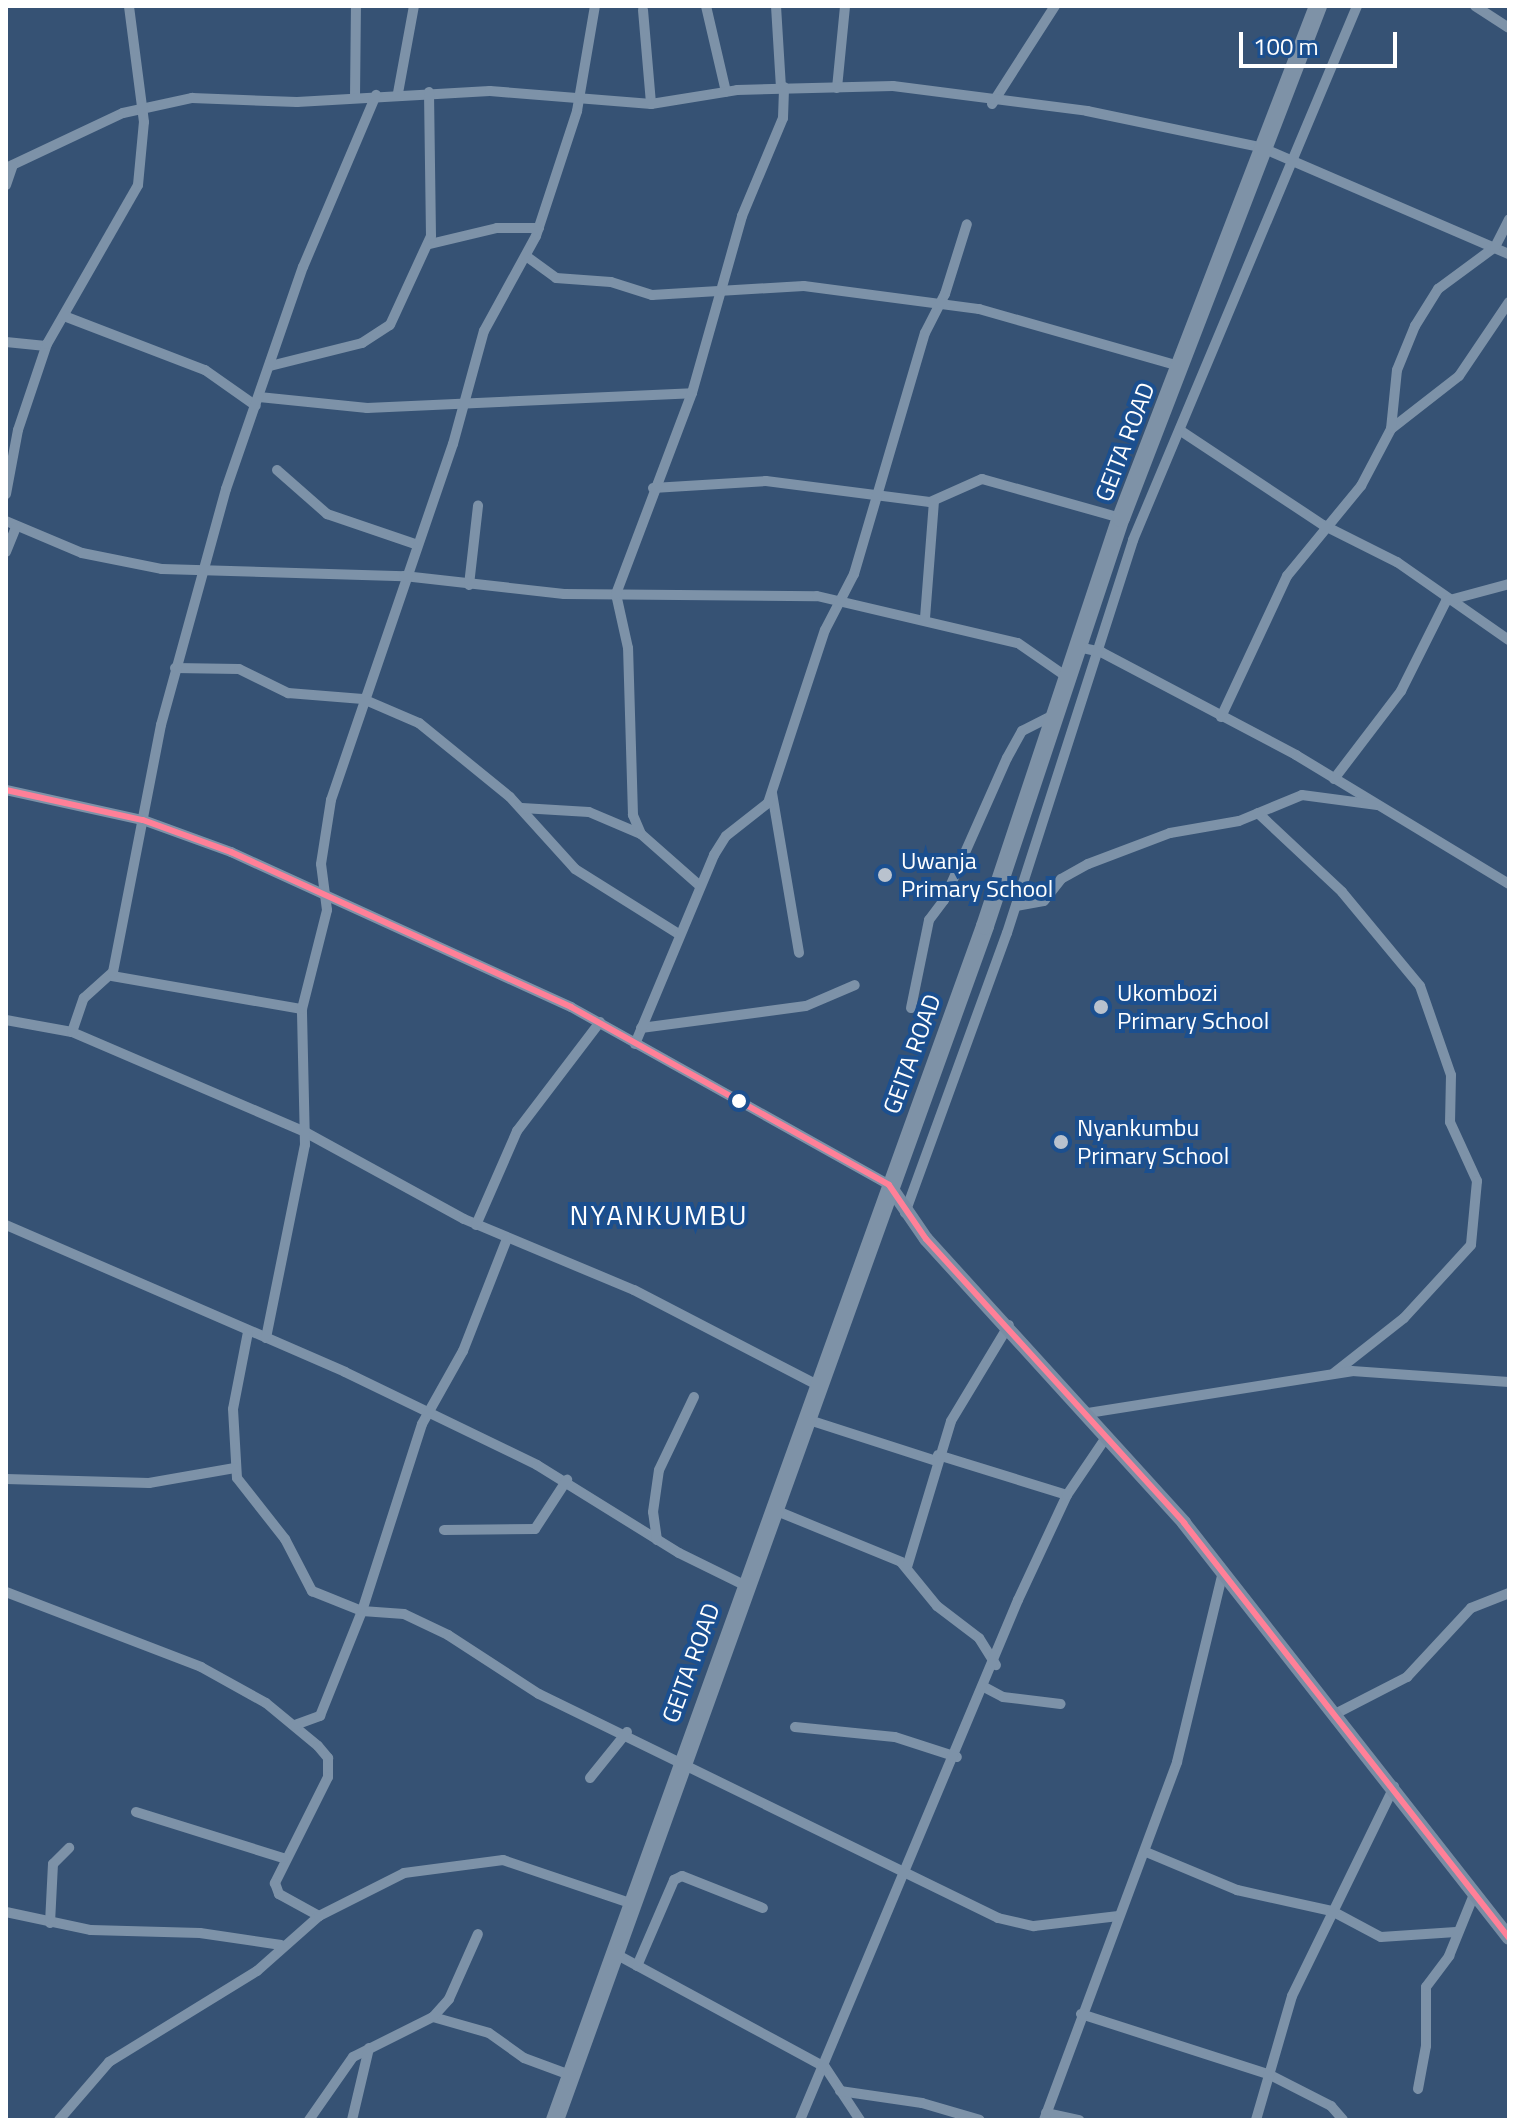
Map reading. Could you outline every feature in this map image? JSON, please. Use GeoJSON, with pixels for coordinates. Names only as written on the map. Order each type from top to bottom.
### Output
{"type":"FeatureCollection","features":[{"type":"Feature","properties":{"kind":"highway","name":"GEITA ROAD"},"geometry":{"type":"LineString","coordinates":[[555,2120],[612,1952],[889,1185],[1121,518],[1260,147],[1318,6]]}},
{"type":"Feature","properties":{"kind":"main road"},"geometry":{"type":"LineString","coordinates":[[889,1185],[905,1213],[1088,1413],[1223,1572],[1337,1713],[1509,1938]]}},
{"type":"Feature","properties":{"kind":"street"},"geometry":{"type":"LineString","coordinates":[[6,494],[18,430],[46,346],[138,185],[142,107],[129,6]]}},
{"type":"Feature","properties":{"kind":"street"},"geometry":{"type":"LineString","coordinates":[[355,97],[356,6]]}},
{"type":"Feature","properties":{"kind":"street"},"geometry":{"type":"LineString","coordinates":[[398,93],[414,6]]}},
{"type":"Feature","properties":{"kind":"street"},"geometry":{"type":"LineString","coordinates":[[266,1338],[305,1132],[302,1009],[325,921],[324,835],[363,699],[465,401],[484,331],[539,228],[579,100],[595,6]]}},
{"type":"Feature","properties":{"kind":"street"},"geometry":{"type":"LineString","coordinates":[[706,6],[726,92]]}},
{"type":"Feature","properties":{"kind":"street"},"geometry":{"type":"LineString","coordinates":[[641,834],[632,810],[628,648],[616,594],[653,488],[692,393],[742,216],[783,118],[776,6]]}},
{"type":"Feature","properties":{"kind":"street"},"geometry":{"type":"LineString","coordinates":[[837,88],[845,6]]}},
{"type":"Feature","properties":{"kind":"street"},"geometry":{"type":"LineString","coordinates":[[992,104],[1055,6]]}},
{"type":"Feature","properties":{"kind":"street"},"geometry":{"type":"LineString","coordinates":[[905,1213],[1016,906],[1101,652],[1133,540],[1181,431],[1290,159],[1357,6]]}},
{"type":"Feature","properties":{"kind":"street"},"geometry":{"type":"LineString","coordinates":[[1475,6],[1509,28]]}},
{"type":"Feature","properties":{"kind":"street"},"geometry":{"type":"LineString","coordinates":[[643,10],[651,104]]}},
{"type":"Feature","properties":{"kind":"street"},"geometry":{"type":"LineString","coordinates":[[6,185],[10,167],[142,107],[233,95],[297,102],[429,92],[651,104],[782,87],[926,89],[992,104],[1087,111],[1260,147],[1509,254]]}},
{"type":"Feature","properties":{"kind":"street"},"geometry":{"type":"LineString","coordinates":[[270,366],[382,333],[430,244],[429,92]]}},
{"type":"Feature","properties":{"kind":"street"},"geometry":{"type":"LineString","coordinates":[[72,1032],[84,998],[112,976],[175,668],[208,571],[226,489],[303,267],[376,95]]}},
{"type":"Feature","properties":{"kind":"street"},"geometry":{"type":"LineString","coordinates":[[1221,717],[1279,589],[1323,525],[1361,486],[1391,429],[1397,370],[1415,326],[1438,289],[1495,247],[1509,219]]}},
{"type":"Feature","properties":{"kind":"street"},"geometry":{"type":"LineString","coordinates":[[635,1044],[677,933],[726,836],[764,810],[772,793],[825,630],[841,601],[877,493],[925,333],[940,305],[967,224]]}},
{"type":"Feature","properties":{"kind":"street"},"geometry":{"type":"LineString","coordinates":[[430,244],[497,228],[539,228]]}},
{"type":"Feature","properties":{"kind":"street"},"geometry":{"type":"LineString","coordinates":[[526,256],[556,278],[611,282],[652,295],[804,286],[1008,315],[1179,366]]}},
{"type":"Feature","properties":{"kind":"street"},"geometry":{"type":"LineString","coordinates":[[1391,429],[1459,376],[1509,302]]}},
{"type":"Feature","properties":{"kind":"street"},"geometry":{"type":"LineString","coordinates":[[64,316],[205,370],[257,402],[367,408],[465,401],[692,393]]}},
{"type":"Feature","properties":{"kind":"street"},"geometry":{"type":"LineString","coordinates":[[6,342],[46,346]]}},
{"type":"Feature","properties":{"kind":"street"},"geometry":{"type":"LineString","coordinates":[[1181,431],[1323,525],[1397,562],[1446,601],[1509,640]]}},
{"type":"Feature","properties":{"kind":"street"},"geometry":{"type":"LineString","coordinates":[[277,470],[327,514],[415,544]]}},
{"type":"Feature","properties":{"kind":"street"},"geometry":{"type":"LineString","coordinates":[[653,488],[766,481],[934,501],[962,483],[982,479],[1121,518]]}},
{"type":"Feature","properties":{"kind":"street"},"geometry":{"type":"LineString","coordinates":[[925,618],[934,501]]}},
{"type":"Feature","properties":{"kind":"street"},"geometry":{"type":"LineString","coordinates":[[469,585],[478,506]]}},
{"type":"Feature","properties":{"kind":"street"},"geometry":{"type":"LineString","coordinates":[[6,552],[11,524],[122,563],[208,571],[404,576],[469,585],[616,594],[771,592],[841,601],[925,618],[1018,643],[1067,677]]}},
{"type":"Feature","properties":{"kind":"street"},"geometry":{"type":"LineString","coordinates":[[1334,779],[1383,720],[1446,601],[1509,584]]}},
{"type":"Feature","properties":{"kind":"street"},"geometry":{"type":"LineString","coordinates":[[1078,647],[1101,652],[1334,779],[1509,884]]}},
{"type":"Feature","properties":{"kind":"street"},"geometry":{"type":"LineString","coordinates":[[175,668],[239,669],[295,695],[363,699],[419,723],[522,808],[575,869],[677,933]]}},
{"type":"Feature","properties":{"kind":"street"},"geometry":{"type":"LineString","coordinates":[[911,1008],[929,920],[944,900],[1007,758],[1022,731],[1055,714]]}},
{"type":"Feature","properties":{"kind":"street"},"geometry":{"type":"LineString","coordinates":[[6,790],[143,820],[325,896],[600,1022],[889,1185]]}},
{"type":"Feature","properties":{"kind":"street"},"geometry":{"type":"LineString","coordinates":[[772,793],[799,953]]}},
{"type":"Feature","properties":{"kind":"street"},"geometry":{"type":"LineString","coordinates":[[1016,906],[1044,901],[1073,871],[1156,838],[1258,813],[1302,795],[1379,805]]}},
{"type":"Feature","properties":{"kind":"street"},"geometry":{"type":"LineString","coordinates":[[522,808],[589,812],[641,834],[700,886]]}},
{"type":"Feature","properties":{"kind":"street"},"geometry":{"type":"LineString","coordinates":[[1258,813],[1342,892],[1420,986],[1451,1075],[1450,1122],[1477,1181],[1471,1245],[1404,1318],[1334,1373]]}},
{"type":"Feature","properties":{"kind":"street"},"geometry":{"type":"LineString","coordinates":[[112,976],[302,1009]]}},
{"type":"Feature","properties":{"kind":"street"},"geometry":{"type":"LineString","coordinates":[[641,1028],[806,1006],[855,985]]}},
{"type":"Feature","properties":{"kind":"street"},"geometry":{"type":"LineString","coordinates":[[6,1020],[72,1032],[305,1132],[476,1225],[634,1290],[817,1385]]}},
{"type":"Feature","properties":{"kind":"street"},"geometry":{"type":"LineString","coordinates":[[476,1225],[517,1131],[600,1022]]}},
{"type":"Feature","properties":{"kind":"street"},"geometry":{"type":"LineString","coordinates":[[6,1225],[266,1338],[567,1480],[657,1540],[744,1585]]}},
{"type":"Feature","properties":{"kind":"street"},"geometry":{"type":"LineString","coordinates":[[295,1725],[318,1719],[362,1611],[427,1413],[463,1351],[507,1239]]}},
{"type":"Feature","properties":{"kind":"street"},"geometry":{"type":"LineString","coordinates":[[907,1567],[937,1458],[1009,1325]]}},
{"type":"Feature","properties":{"kind":"street"},"geometry":{"type":"LineString","coordinates":[[248,1332],[233,1409],[235,1468],[243,1492],[285,1539],[312,1591],[362,1611],[419,1621],[539,1694],[627,1732],[680,1764],[1015,1925],[1118,1916]]}},
{"type":"Feature","properties":{"kind":"street"},"geometry":{"type":"LineString","coordinates":[[1088,1413],[1334,1373],[1370,1370],[1509,1382]]}},
{"type":"Feature","properties":{"kind":"street"},"geometry":{"type":"LineString","coordinates":[[657,1540],[653,1512],[659,1470],[694,1397]]}},
{"type":"Feature","properties":{"kind":"street"},"geometry":{"type":"LineString","coordinates":[[804,1419],[1067,1495]]}},
{"type":"Feature","properties":{"kind":"street"},"geometry":{"type":"LineString","coordinates":[[800,2120],[996,1665],[1018,1600],[1067,1495],[1107,1436]]}},
{"type":"Feature","properties":{"kind":"street"},"geometry":{"type":"LineString","coordinates":[[6,1479],[149,1483],[235,1468]]}},
{"type":"Feature","properties":{"kind":"street"},"geometry":{"type":"LineString","coordinates":[[444,1530],[535,1529],[567,1480]]}},
{"type":"Feature","properties":{"kind":"street"},"geometry":{"type":"LineString","coordinates":[[771,1508],[873,1547],[907,1567],[937,1606],[979,1638],[996,1665]]}},
{"type":"Feature","properties":{"kind":"street"},"geometry":{"type":"LineString","coordinates":[[1079,2120],[1045,2116],[1177,1762],[1223,1572]]}},
{"type":"Feature","properties":{"kind":"street"},"geometry":{"type":"LineString","coordinates":[[6,1592],[201,1667],[295,1725],[330,1765],[283,1858],[275,1883],[279,1894],[319,1916]]}},
{"type":"Feature","properties":{"kind":"street"},"geometry":{"type":"LineString","coordinates":[[1337,1713],[1407,1677],[1471,1608],[1509,1593]]}},
{"type":"Feature","properties":{"kind":"street"},"geometry":{"type":"LineString","coordinates":[[986,1688],[1003,1697],[1061,1704]]}},
{"type":"Feature","properties":{"kind":"street"},"geometry":{"type":"LineString","coordinates":[[795,1727],[895,1737],[957,1757]]}},
{"type":"Feature","properties":{"kind":"street"},"geometry":{"type":"LineString","coordinates":[[590,1778],[627,1732]]}},
{"type":"Feature","properties":{"kind":"street"},"geometry":{"type":"LineString","coordinates":[[1256,2120],[1292,1996],[1394,1786]]}},
{"type":"Feature","properties":{"kind":"street"},"geometry":{"type":"LineString","coordinates":[[136,1812],[283,1858]]}},
{"type":"Feature","properties":{"kind":"street"},"geometry":{"type":"LineString","coordinates":[[50,1923],[53,1864],[69,1848]]}},
{"type":"Feature","properties":{"kind":"street"},"geometry":{"type":"LineString","coordinates":[[1146,1852],[1237,1890],[1332,1911],[1381,1937],[1456,1932]]}},
{"type":"Feature","properties":{"kind":"street"},"geometry":{"type":"LineString","coordinates":[[59,2120],[109,2062],[257,1971],[281,1945],[319,1916],[404,1873],[474,1861],[521,1863],[630,1903]]}},
{"type":"Feature","properties":{"kind":"street"},"geometry":{"type":"LineString","coordinates":[[637,1966],[674,1880],[682,1876],[763,1908]]}},
{"type":"Feature","properties":{"kind":"street"},"geometry":{"type":"LineString","coordinates":[[1418,2089],[1426,2046],[1426,1987],[1475,1892]]}},
{"type":"Feature","properties":{"kind":"street"},"geometry":{"type":"LineString","coordinates":[[6,1912],[50,1923],[200,1933],[281,1945]]}},
{"type":"Feature","properties":{"kind":"street"},"geometry":{"type":"LineString","coordinates":[[309,2120],[344,2067],[369,2048],[433,2017],[449,1999],[478,1934]]}},
{"type":"Feature","properties":{"kind":"street"},"geometry":{"type":"LineString","coordinates":[[612,1952],[825,2067],[860,2120]]}},
{"type":"Feature","properties":{"kind":"street"},"geometry":{"type":"LineString","coordinates":[[1081,2014],[1268,2074],[1331,2106],[1343,2120]]}},
{"type":"Feature","properties":{"kind":"street"},"geometry":{"type":"LineString","coordinates":[[433,2017],[489,2033],[524,2058],[570,2075]]}},
{"type":"Feature","properties":{"kind":"street"},"geometry":{"type":"LineString","coordinates":[[352,2120],[369,2048]]}},
{"type":"Feature","properties":{"kind":"street"},"geometry":{"type":"LineString","coordinates":[[840,2091],[922,2103],[980,2120]]}},
{"type":"Feature","properties":{"kind":"transit line"},"geometry":{"type":"LineString","coordinates":[[6,790],[143,820],[231,852],[571,1007],[889,1185],[926,1239],[1184,1523],[1509,1938]]}},
{"type":"Feature","properties":{"kind":"place","name":"Uwanja Primary School"},"geometry":{"type":"Point","coordinates":[885,875]}},
{"type":"Feature","properties":{"kind":"place","name":"Ukombozi Primary School"},"geometry":{"type":"Point","coordinates":[1101,1007]}},
{"type":"Feature","properties":{"kind":"place","name":"Nyankumbu Primary School"},"geometry":{"type":"Point","coordinates":[1061,1142]}},
{"type":"Feature","properties":{"kind":"district","name":"NYANKUMBU"},"geometry":{"type":"Point","coordinates":[659,1215]}}]}
